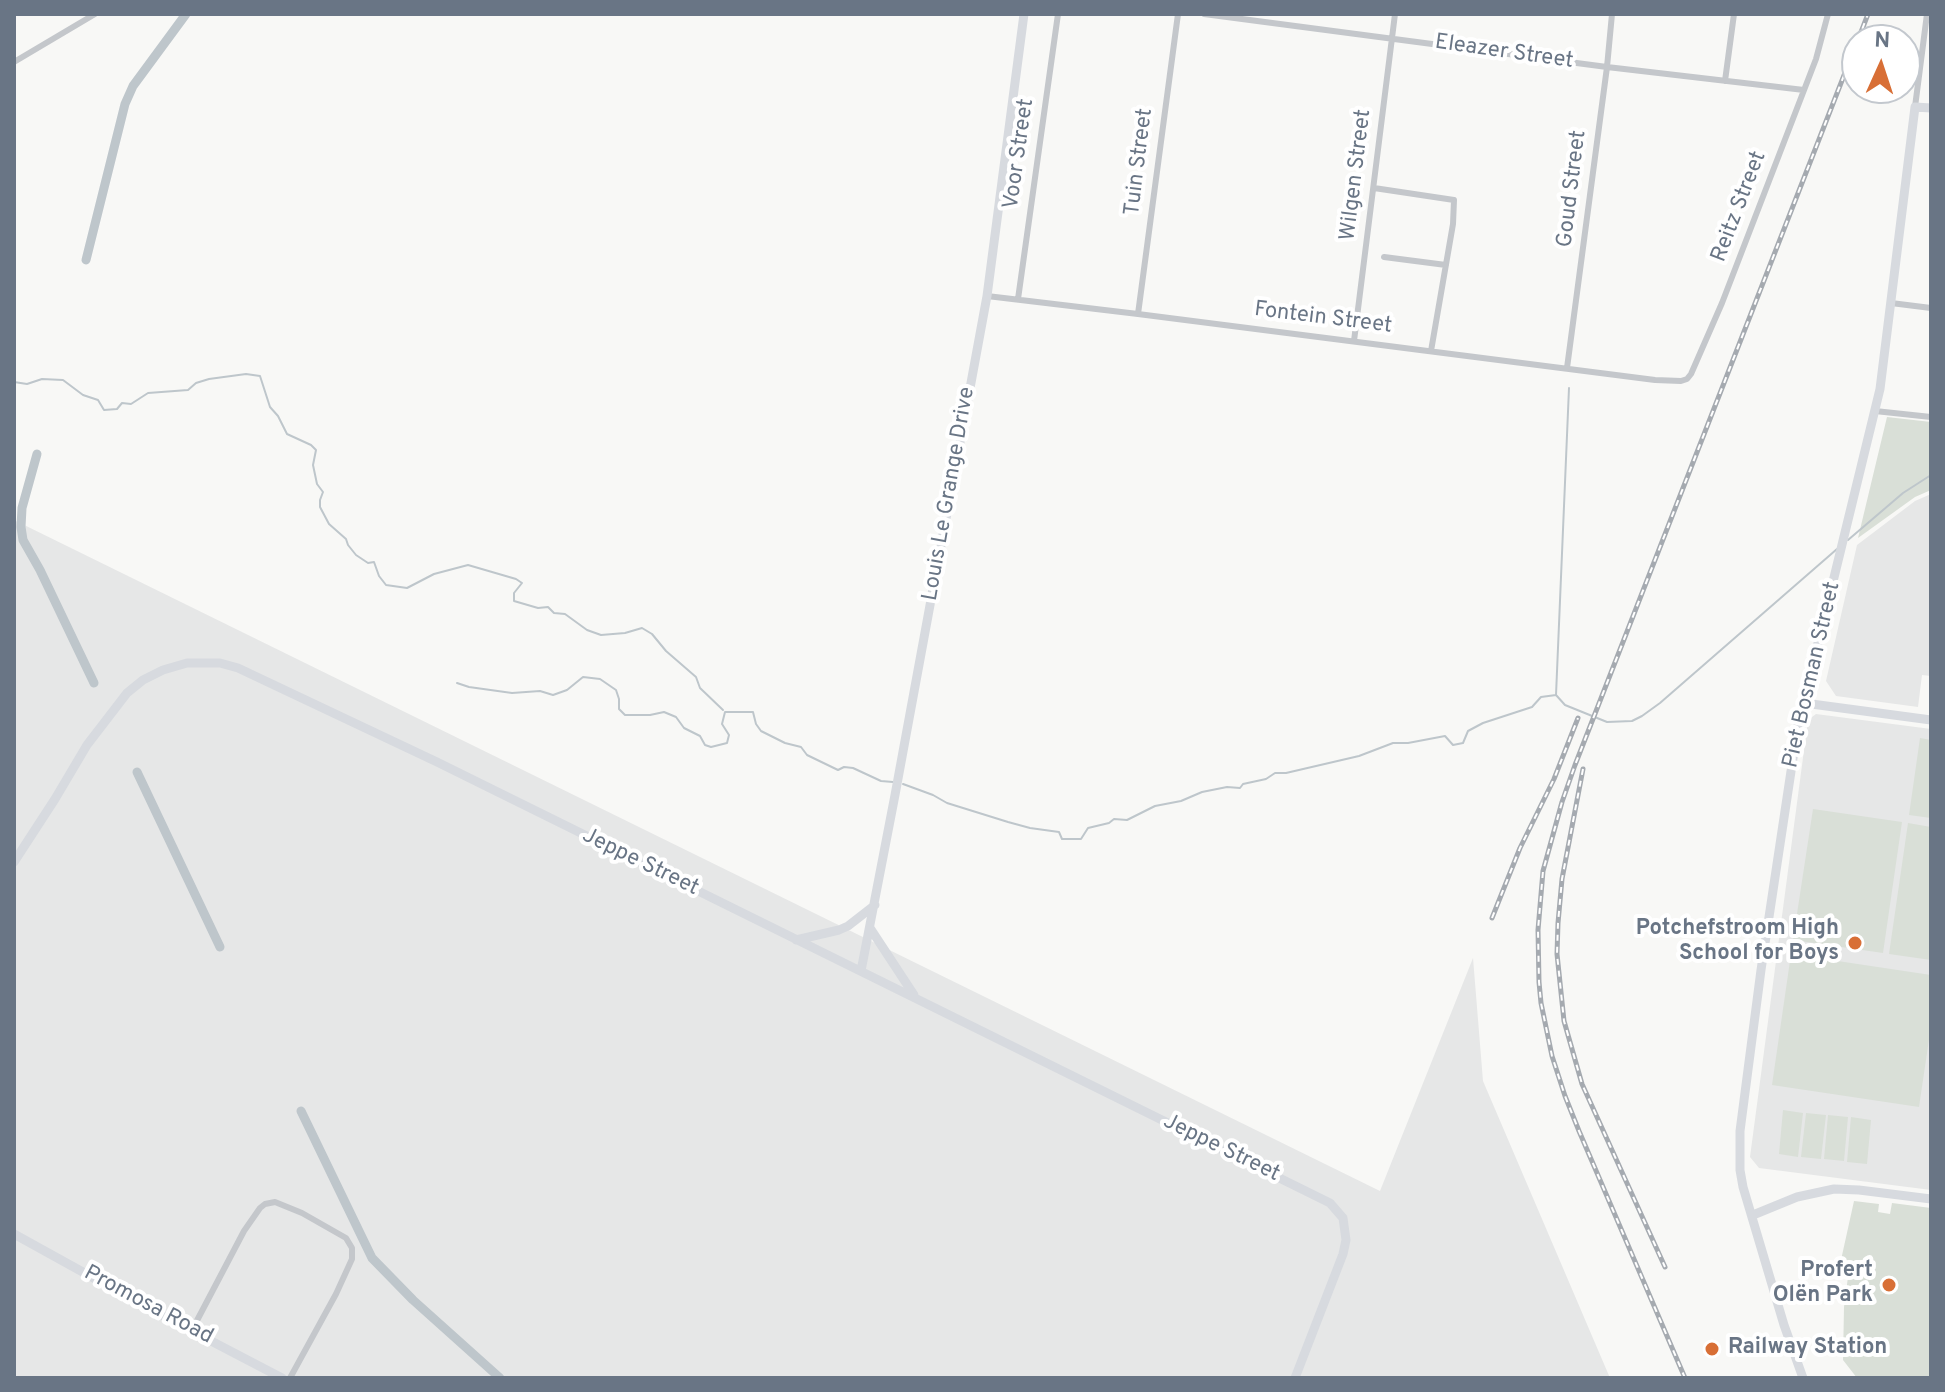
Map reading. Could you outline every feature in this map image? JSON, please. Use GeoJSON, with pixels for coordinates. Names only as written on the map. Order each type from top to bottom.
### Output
{"type":"FeatureCollection","features":[{"type":"Feature","properties":{"kind":"street"},"geometry":{"type":"LineString","coordinates":[[14,62],[95,14]]}},
{"type":"Feature","properties":{"kind":"street","name":"Louis Le Grange Drive"},"geometry":{"type":"LineString","coordinates":[[861,971],[987,296],[1024,14]]}},
{"type":"Feature","properties":{"kind":"street","name":"Voor Street"},"geometry":{"type":"LineString","coordinates":[[1018,299],[1058,14]]}},
{"type":"Feature","properties":{"kind":"street","name":"Tuin Street"},"geometry":{"type":"LineString","coordinates":[[1138,314],[1178,14]]}},
{"type":"Feature","properties":{"kind":"street","name":"Eleazer Street"},"geometry":{"type":"LineString","coordinates":[[1204,14],[1804,90]]}},
{"type":"Feature","properties":{"kind":"street","name":"Wilgen Street"},"geometry":{"type":"LineString","coordinates":[[1354,341],[1395,14]]}},
{"type":"Feature","properties":{"kind":"street","name":"Goud Street"},"geometry":{"type":"LineString","coordinates":[[1567,368],[1612,14]]}},
{"type":"Feature","properties":{"kind":"street"},"geometry":{"type":"LineString","coordinates":[[1725,81],[1734,14]]}},
{"type":"Feature","properties":{"kind":"street","name":"Reitz Street"},"geometry":{"type":"LineString","coordinates":[[1655,380],[1681,381],[1691,374],[1722,303],[1804,90],[1828,14]]}},
{"type":"Feature","properties":{"kind":"street","name":"Piet Bosman Street"},"geometry":{"type":"LineString","coordinates":[[1803,1378],[1741,1179],[1740,1131],[1798,725],[1880,389],[1927,14]]}},
{"type":"Feature","properties":{"kind":"street"},"geometry":{"type":"LineString","coordinates":[[1915,107],[1931,108]]}},
{"type":"Feature","properties":{"kind":"street"},"geometry":{"type":"LineString","coordinates":[[1374,188],[1454,200],[1453,224],[1431,351]]}},
{"type":"Feature","properties":{"kind":"street"},"geometry":{"type":"LineString","coordinates":[[1384,257],[1446,265]]}},
{"type":"Feature","properties":{"kind":"street","name":"Fontein Street"},"geometry":{"type":"LineString","coordinates":[[987,296],[1655,380]]}},
{"type":"Feature","properties":{"kind":"street"},"geometry":{"type":"LineString","coordinates":[[1891,303],[1931,308]]}},
{"type":"Feature","properties":{"kind":"street"},"geometry":{"type":"LineString","coordinates":[[1875,411],[1931,417]]}},
{"type":"Feature","properties":{"kind":"street","name":"Jeppe Street"},"geometry":{"type":"LineString","coordinates":[[14,862],[87,745],[127,693],[143,680],[187,663],[220,663],[238,668],[745,913],[1330,1203],[1343,1218],[1346,1240],[1295,1378]]}},
{"type":"Feature","properties":{"kind":"street"},"geometry":{"type":"LineString","coordinates":[[1804,703],[1931,720]]}},
{"type":"Feature","properties":{"kind":"street"},"geometry":{"type":"LineString","coordinates":[[796,940],[839,930],[875,905]]}},
{"type":"Feature","properties":{"kind":"street"},"geometry":{"type":"LineString","coordinates":[[870,928],[915,997]]}},
{"type":"Feature","properties":{"kind":"street"},"geometry":{"type":"LineString","coordinates":[[1753,1215],[1797,1197],[1834,1189],[1931,1199]]}},
{"type":"Feature","properties":{"kind":"street"},"geometry":{"type":"LineString","coordinates":[[192,1330],[257,1212],[270,1202],[283,1204],[342,1235],[352,1248],[346,1275],[290,1378]]}},
{"type":"Feature","properties":{"kind":"street","name":"Promosa Road"},"geometry":{"type":"LineString","coordinates":[[14,1234],[282,1378]]}},
{"type":"Feature","properties":{"kind":"shaded area"},"geometry":{"type":"Polygon","coordinates":[[[1887,417],[1931,422],[1931,490],[1915,497],[1858,538],[1887,417]]]}},
{"type":"Feature","properties":{"kind":"shaded area"},"geometry":{"type":"Polygon","coordinates":[[[1931,494],[1931,676],[1922,675],[1918,707],[1836,696],[1826,681],[1857,545],[1915,501],[1931,494]]]}},
{"type":"Feature","properties":{"kind":"shaded area"},"geometry":{"type":"Polygon","coordinates":[[[14,520],[1380,1191],[1473,958],[1483,1081],[1610,1378],[14,1378],[14,520]]]}},
{"type":"Feature","properties":{"kind":"shaded area","name":"Potchefstroom High School for Boys"},"geometry":{"type":"Polygon","coordinates":[[[1816,714],[1931,729],[1931,1190],[1759,1168],[1750,1157],[1808,720],[1816,714]]]}},
{"type":"Feature","properties":{"kind":"shaded area"},"geometry":{"type":"Polygon","coordinates":[[[1920,738],[1931,740],[1931,818],[1909,815],[1920,738]]]}},
{"type":"Feature","properties":{"kind":"shaded area"},"geometry":{"type":"Polygon","coordinates":[[[1813,809],[1902,822],[1883,953],[1793,940],[1813,809]]]}},
{"type":"Feature","properties":{"kind":"shaded area"},"geometry":{"type":"Polygon","coordinates":[[[1908,823],[1931,827],[1931,960],[1889,954],[1908,823]]]}},
{"type":"Feature","properties":{"kind":"shaded area"},"geometry":{"type":"Polygon","coordinates":[[[1791,954],[1931,975],[1931,1026],[1919,1107],[1772,1085],[1791,954]]]}},
{"type":"Feature","properties":{"kind":"shaded area"},"geometry":{"type":"Polygon","coordinates":[[[1783,1110],[1803,1113],[1798,1157],[1779,1154],[1783,1110]]]}},
{"type":"Feature","properties":{"kind":"shaded area"},"geometry":{"type":"Polygon","coordinates":[[[1806,1113],[1826,1115],[1821,1159],[1801,1157],[1806,1113]]]}},
{"type":"Feature","properties":{"kind":"shaded area"},"geometry":{"type":"Polygon","coordinates":[[[1828,1115],[1848,1117],[1844,1161],[1824,1159],[1828,1115]]]}},
{"type":"Feature","properties":{"kind":"shaded area"},"geometry":{"type":"Polygon","coordinates":[[[1851,1117],[1871,1120],[1867,1164],[1847,1162],[1851,1117]]]}},
{"type":"Feature","properties":{"kind":"shaded area","name":"Profert Olën Park"},"geometry":{"type":"Polygon","coordinates":[[[1854,1201],[1879,1204],[1878,1212],[1890,1214],[1892,1203],[1931,1208],[1931,1378],[1857,1378],[1843,1360],[1844,1307],[1850,1262],[1841,1260],[1854,1201]]]}},
{"type":"Feature","properties":{"kind":"waterway"},"geometry":{"type":"LineString","coordinates":[[86,260],[125,104],[133,86],[186,14]]}},
{"type":"Feature","properties":{"kind":"waterway"},"geometry":{"type":"LineString","coordinates":[[14,382],[27,384],[42,379],[63,380],[83,395],[98,400],[104,410],[117,409],[122,403],[131,404],[148,393],[188,390],[196,383],[209,379],[246,374],[260,376],[270,407],[287,434],[316,450],[313,465],[317,484],[323,492],[320,507],[329,524],[346,539],[356,555],[368,563],[374,562],[386,585],[407,588],[434,574],[468,565],[516,579],[522,583],[514,593],[514,601],[538,608],[548,607],[554,613],[565,614],[587,630],[601,635],[642,628],[652,634],[696,677],[700,688],[723,710]]}},
{"type":"Feature","properties":{"kind":"waterway"},"geometry":{"type":"LineString","coordinates":[[1569,388],[1556,695],[1565,705],[1607,722],[1632,721],[1642,716],[1837,549]]}},
{"type":"Feature","properties":{"kind":"waterway"},"geometry":{"type":"LineString","coordinates":[[37,454],[22,508],[23,540],[94,683]]}},
{"type":"Feature","properties":{"kind":"waterway"},"geometry":{"type":"LineString","coordinates":[[1848,540],[1903,493],[1931,475]]}},
{"type":"Feature","properties":{"kind":"waterway"},"geometry":{"type":"LineString","coordinates":[[457,683],[512,693],[540,691],[553,695],[567,690],[583,677],[600,679],[616,690],[619,709],[625,715],[664,712],[676,717],[684,728],[700,736],[705,745],[711,747],[727,743],[729,735],[722,724],[725,712],[753,712],[761,731],[801,747],[807,755],[838,770],[853,768],[881,781],[893,782]]}},
{"type":"Feature","properties":{"kind":"waterway"},"geometry":{"type":"LineString","coordinates":[[903,784],[947,803],[1008,822],[1059,832],[1062,839],[1081,839],[1088,828],[1114,819],[1127,820],[1155,806],[1181,801],[1202,792],[1240,788],[1243,784],[1266,779],[1275,773],[1359,756],[1393,743],[1445,736],[1453,745],[1463,743],[1468,731],[1483,723],[1532,707],[1541,697],[1556,695]]}},
{"type":"Feature","properties":{"kind":"waterway"},"geometry":{"type":"LineString","coordinates":[[137,772],[220,947]]}},
{"type":"Feature","properties":{"kind":"waterway"},"geometry":{"type":"LineString","coordinates":[[301,1111],[372,1258],[413,1300],[500,1378]]}},
{"type":"Feature","properties":{"kind":"railway"},"geometry":{"type":"LineString","coordinates":[[1864,24],[1868,14]]}},
{"type":"Feature","properties":{"kind":"railway"},"geometry":{"type":"LineString","coordinates":[[1685,1378],[1579,1131],[1552,1056],[1539,982],[1538,930],[1543,871],[1575,765],[1841,83]]}},
{"type":"Feature","properties":{"kind":"railway"},"geometry":{"type":"LineString","coordinates":[[1492,918],[1578,718]]}},
{"type":"Feature","properties":{"kind":"railway"},"geometry":{"type":"LineString","coordinates":[[1583,769],[1562,879],[1558,923],[1557,954],[1564,1021],[1582,1084],[1665,1267]]}},
{"type":"Feature","properties":{"kind":"place","name":"Potchefstroom High School for Boys"},"geometry":{"type":"Point","coordinates":[1855,943]}},
{"type":"Feature","properties":{"kind":"place","name":"Profert Olën Park"},"geometry":{"type":"Point","coordinates":[1889,1285]}},
{"type":"Feature","properties":{"kind":"place","name":"Railway Station"},"geometry":{"type":"Point","coordinates":[1712,1349]}}]}
